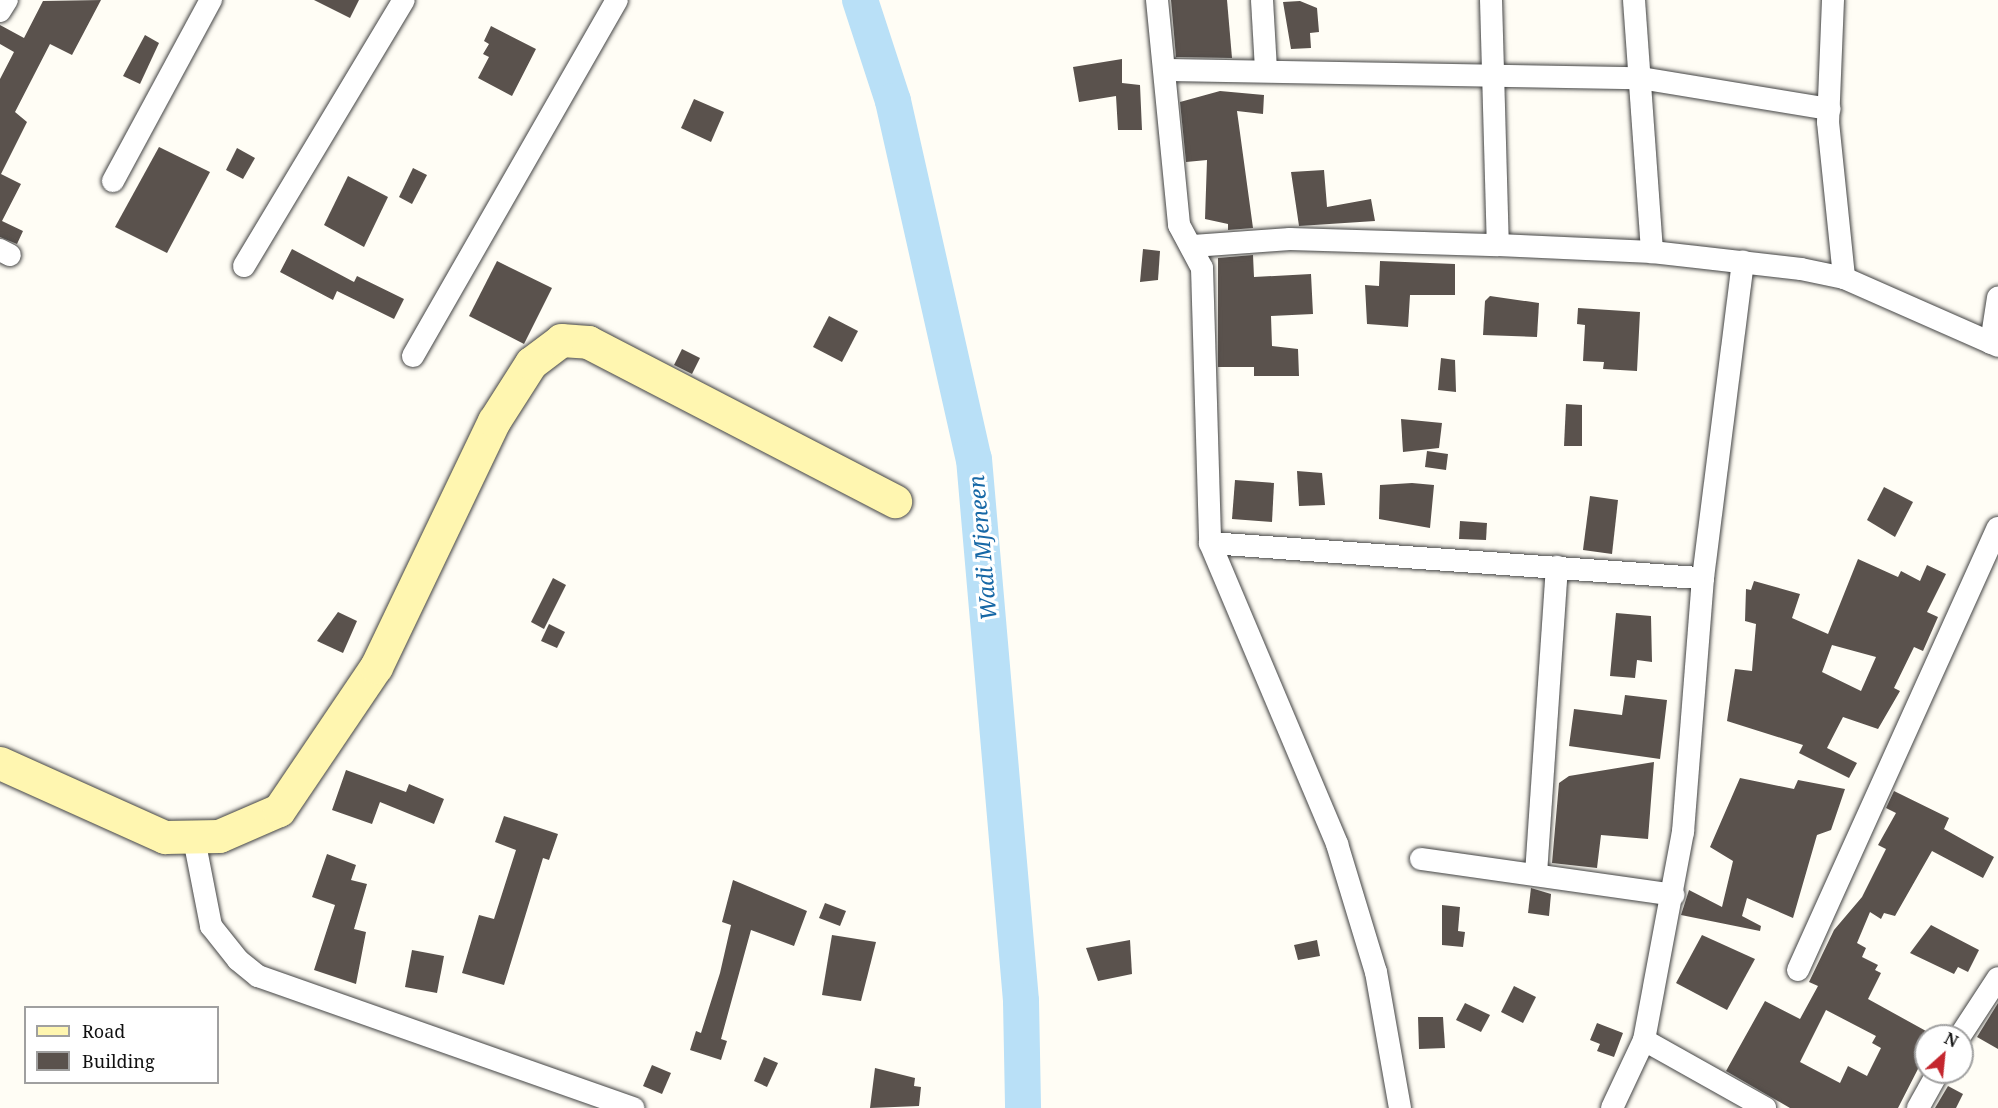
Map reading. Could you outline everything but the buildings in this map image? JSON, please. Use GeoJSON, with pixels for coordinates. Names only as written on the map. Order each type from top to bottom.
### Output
{"type":"FeatureCollection","features":[{"type":"Feature","properties":{"kind":"street"},"geometry":{"type":"LineString","coordinates":[[0,11],[7,0]]}},
{"type":"Feature","properties":{"kind":"street"},"geometry":{"type":"LineString","coordinates":[[113,181],[211,0]]}},
{"type":"Feature","properties":{"kind":"street"},"geometry":{"type":"LineString","coordinates":[[244,266],[404,0]]}},
{"type":"Feature","properties":{"kind":"street"},"geometry":{"type":"LineString","coordinates":[[412,356],[617,0]]}},
{"type":"Feature","properties":{"kind":"street"},"geometry":{"type":"LineString","coordinates":[[1157,0],[1166,70],[1172,182],[1179,225],[1202,268],[1210,543],[1337,844],[1376,972],[1400,1108]]}},
{"type":"Feature","properties":{"kind":"street"},"geometry":{"type":"LineString","coordinates":[[1262,0],[1266,70]]}},
{"type":"Feature","properties":{"kind":"street"},"geometry":{"type":"LineString","coordinates":[[1491,0],[1498,245]]}},
{"type":"Feature","properties":{"kind":"street"},"geometry":{"type":"LineString","coordinates":[[1634,0],[1652,252]]}},
{"type":"Feature","properties":{"kind":"street"},"geometry":{"type":"LineString","coordinates":[[1833,0],[1829,109],[1844,278]]}},
{"type":"Feature","properties":{"kind":"street"},"geometry":{"type":"LineString","coordinates":[[1166,70],[1640,78],[1829,109]]}},
{"type":"Feature","properties":{"kind":"street"},"geometry":{"type":"LineString","coordinates":[[1192,246],[1290,239],[1498,245],[1652,252],[1743,262],[1844,278],[1995,345],[1998,298]]}},
{"type":"Feature","properties":{"kind":"street"},"geometry":{"type":"LineString","coordinates":[[1612,1108],[1644,1040],[1683,832],[1703,578],[1743,262]]}},
{"type":"Feature","properties":{"kind":"street"},"geometry":{"type":"LineString","coordinates":[[0,763],[139,829],[194,839],[266,819],[303,781],[376,667],[494,421],[531,363],[561,340],[588,342],[896,501]]}},
{"type":"Feature","properties":{"kind":"street"},"geometry":{"type":"LineString","coordinates":[[1798,970],[1998,528]]}},
{"type":"Feature","properties":{"kind":"street"},"geometry":{"type":"LineString","coordinates":[[1210,543],[1703,578]]}},
{"type":"Feature","properties":{"kind":"street"},"geometry":{"type":"LineString","coordinates":[[1536,874],[1557,567]]}},
{"type":"Feature","properties":{"kind":"street"},"geometry":{"type":"LineString","coordinates":[[194,839],[212,926],[258,976],[633,1108]]}},
{"type":"Feature","properties":{"kind":"street"},"geometry":{"type":"LineString","coordinates":[[1421,859],[1673,895]]}},
{"type":"Feature","properties":{"kind":"street"},"geometry":{"type":"LineString","coordinates":[[1968,1024],[1998,978]]}},
{"type":"Feature","properties":{"kind":"street"},"geometry":{"type":"LineString","coordinates":[[1644,1040],[1765,1108]]}},
{"type":"Feature","properties":{"kind":"street"},"geometry":{"type":"LineString","coordinates":[[1918,1108],[1931,1084]]}},
{"type":"Feature","properties":{"kind":"waterway","name":"Wadi Mjeneen"},"geometry":{"type":"LineString","coordinates":[[860,0],[893,101],[974,459],[1021,1001],[1023,1108]]}}]}
